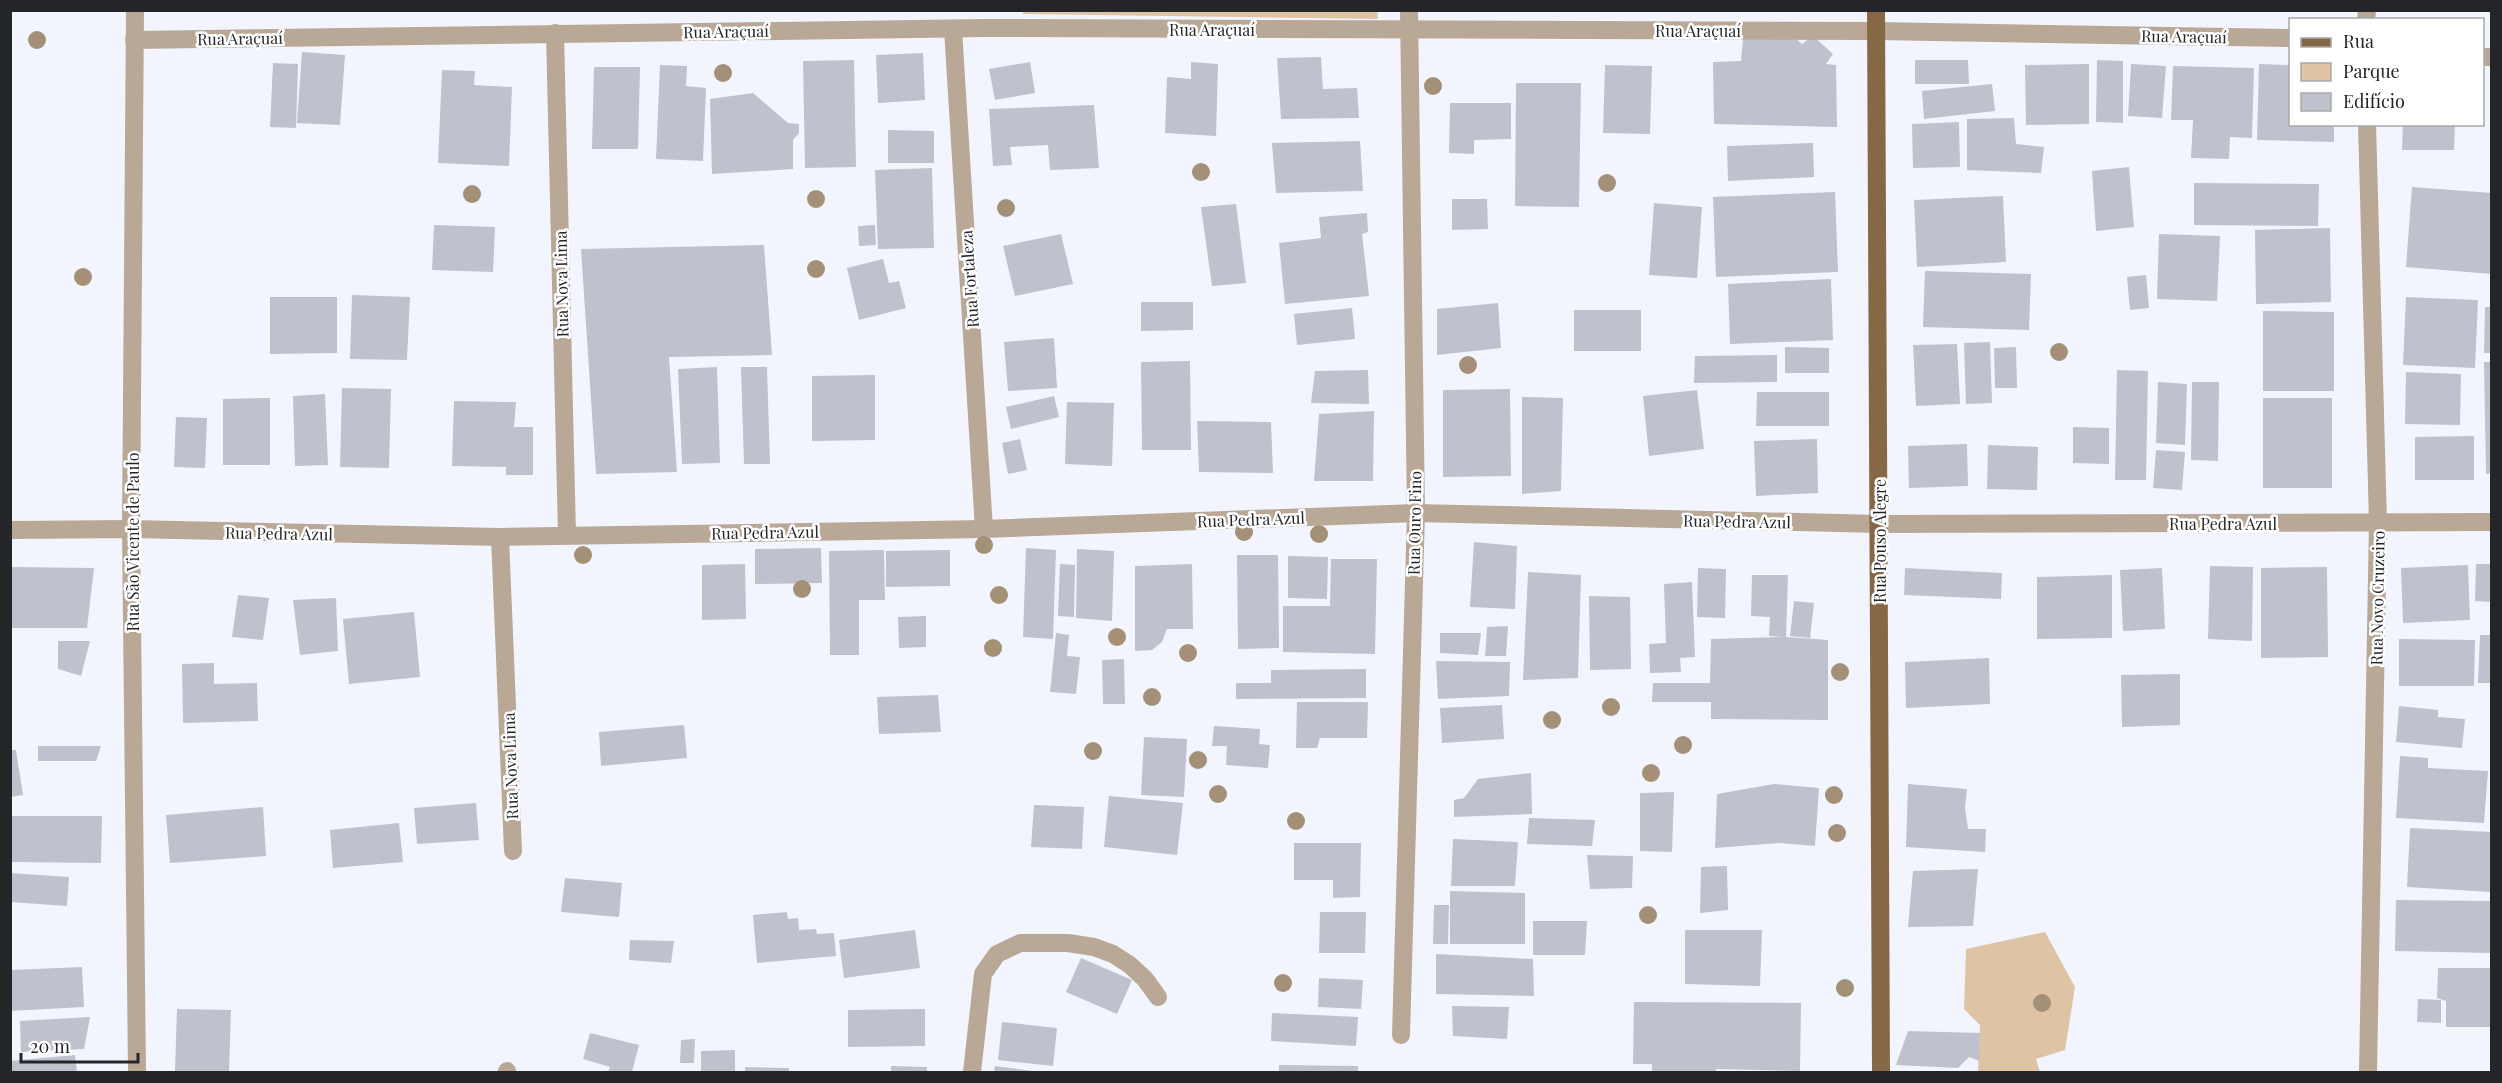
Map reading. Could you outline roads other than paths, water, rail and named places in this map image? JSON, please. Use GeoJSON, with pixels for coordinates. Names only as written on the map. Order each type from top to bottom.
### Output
{"type":"FeatureCollection","features":[{"type":"Feature","properties":{"kind":"main road","name":"Rua Pouso Alegre"},"geometry":{"type":"LineString","coordinates":[[1876,10],[1881,1072]]}},
{"type":"Feature","properties":{"kind":"street","name":"Rua São Vicente de Paulo"},"geometry":{"type":"LineString","coordinates":[[135,10],[131,529],[137,1072]]}},
{"type":"Feature","properties":{"kind":"street","name":"Rua Ouro Fino"},"geometry":{"type":"LineString","coordinates":[[1401,1035],[1416,513],[1409,10]]}},
{"type":"Feature","properties":{"kind":"street","name":"Rua Araçuaí"},"geometry":{"type":"LineString","coordinates":[[134,40],[953,29],[985,20],[1409,30],[1876,31],[2289,38]]}},
{"type":"Feature","properties":{"kind":"street","name":"Rua Fortaleza"},"geometry":{"type":"LineString","coordinates":[[953,29],[984,529]]}},
{"type":"Feature","properties":{"kind":"street","name":"Rua Nova Lima"},"geometry":{"type":"LineString","coordinates":[[555,33],[567,535]]}},
{"type":"Feature","properties":{"kind":"street","name":"Rua Novo Cruzeiro"},"geometry":{"type":"LineString","coordinates":[[2367,126],[2378,522],[2368,1072]]}},
{"type":"Feature","properties":{"kind":"street","name":"Rua Pedra Azul"},"geometry":{"type":"LineString","coordinates":[[10,530],[131,529],[500,537],[984,529],[1416,513],[1879,524],[2492,522]]}},
{"type":"Feature","properties":{"kind":"street","name":"Rua Nova Lima"},"geometry":{"type":"LineString","coordinates":[[500,537],[513,851]]}},
{"type":"Feature","properties":{"kind":"street"},"geometry":{"type":"LineString","coordinates":[[972,1072],[976,1019],[983,974],[997,954],[1020,943],[1068,943],[1094,947],[1113,954],[1145,979],[1158,997]]}}]}
